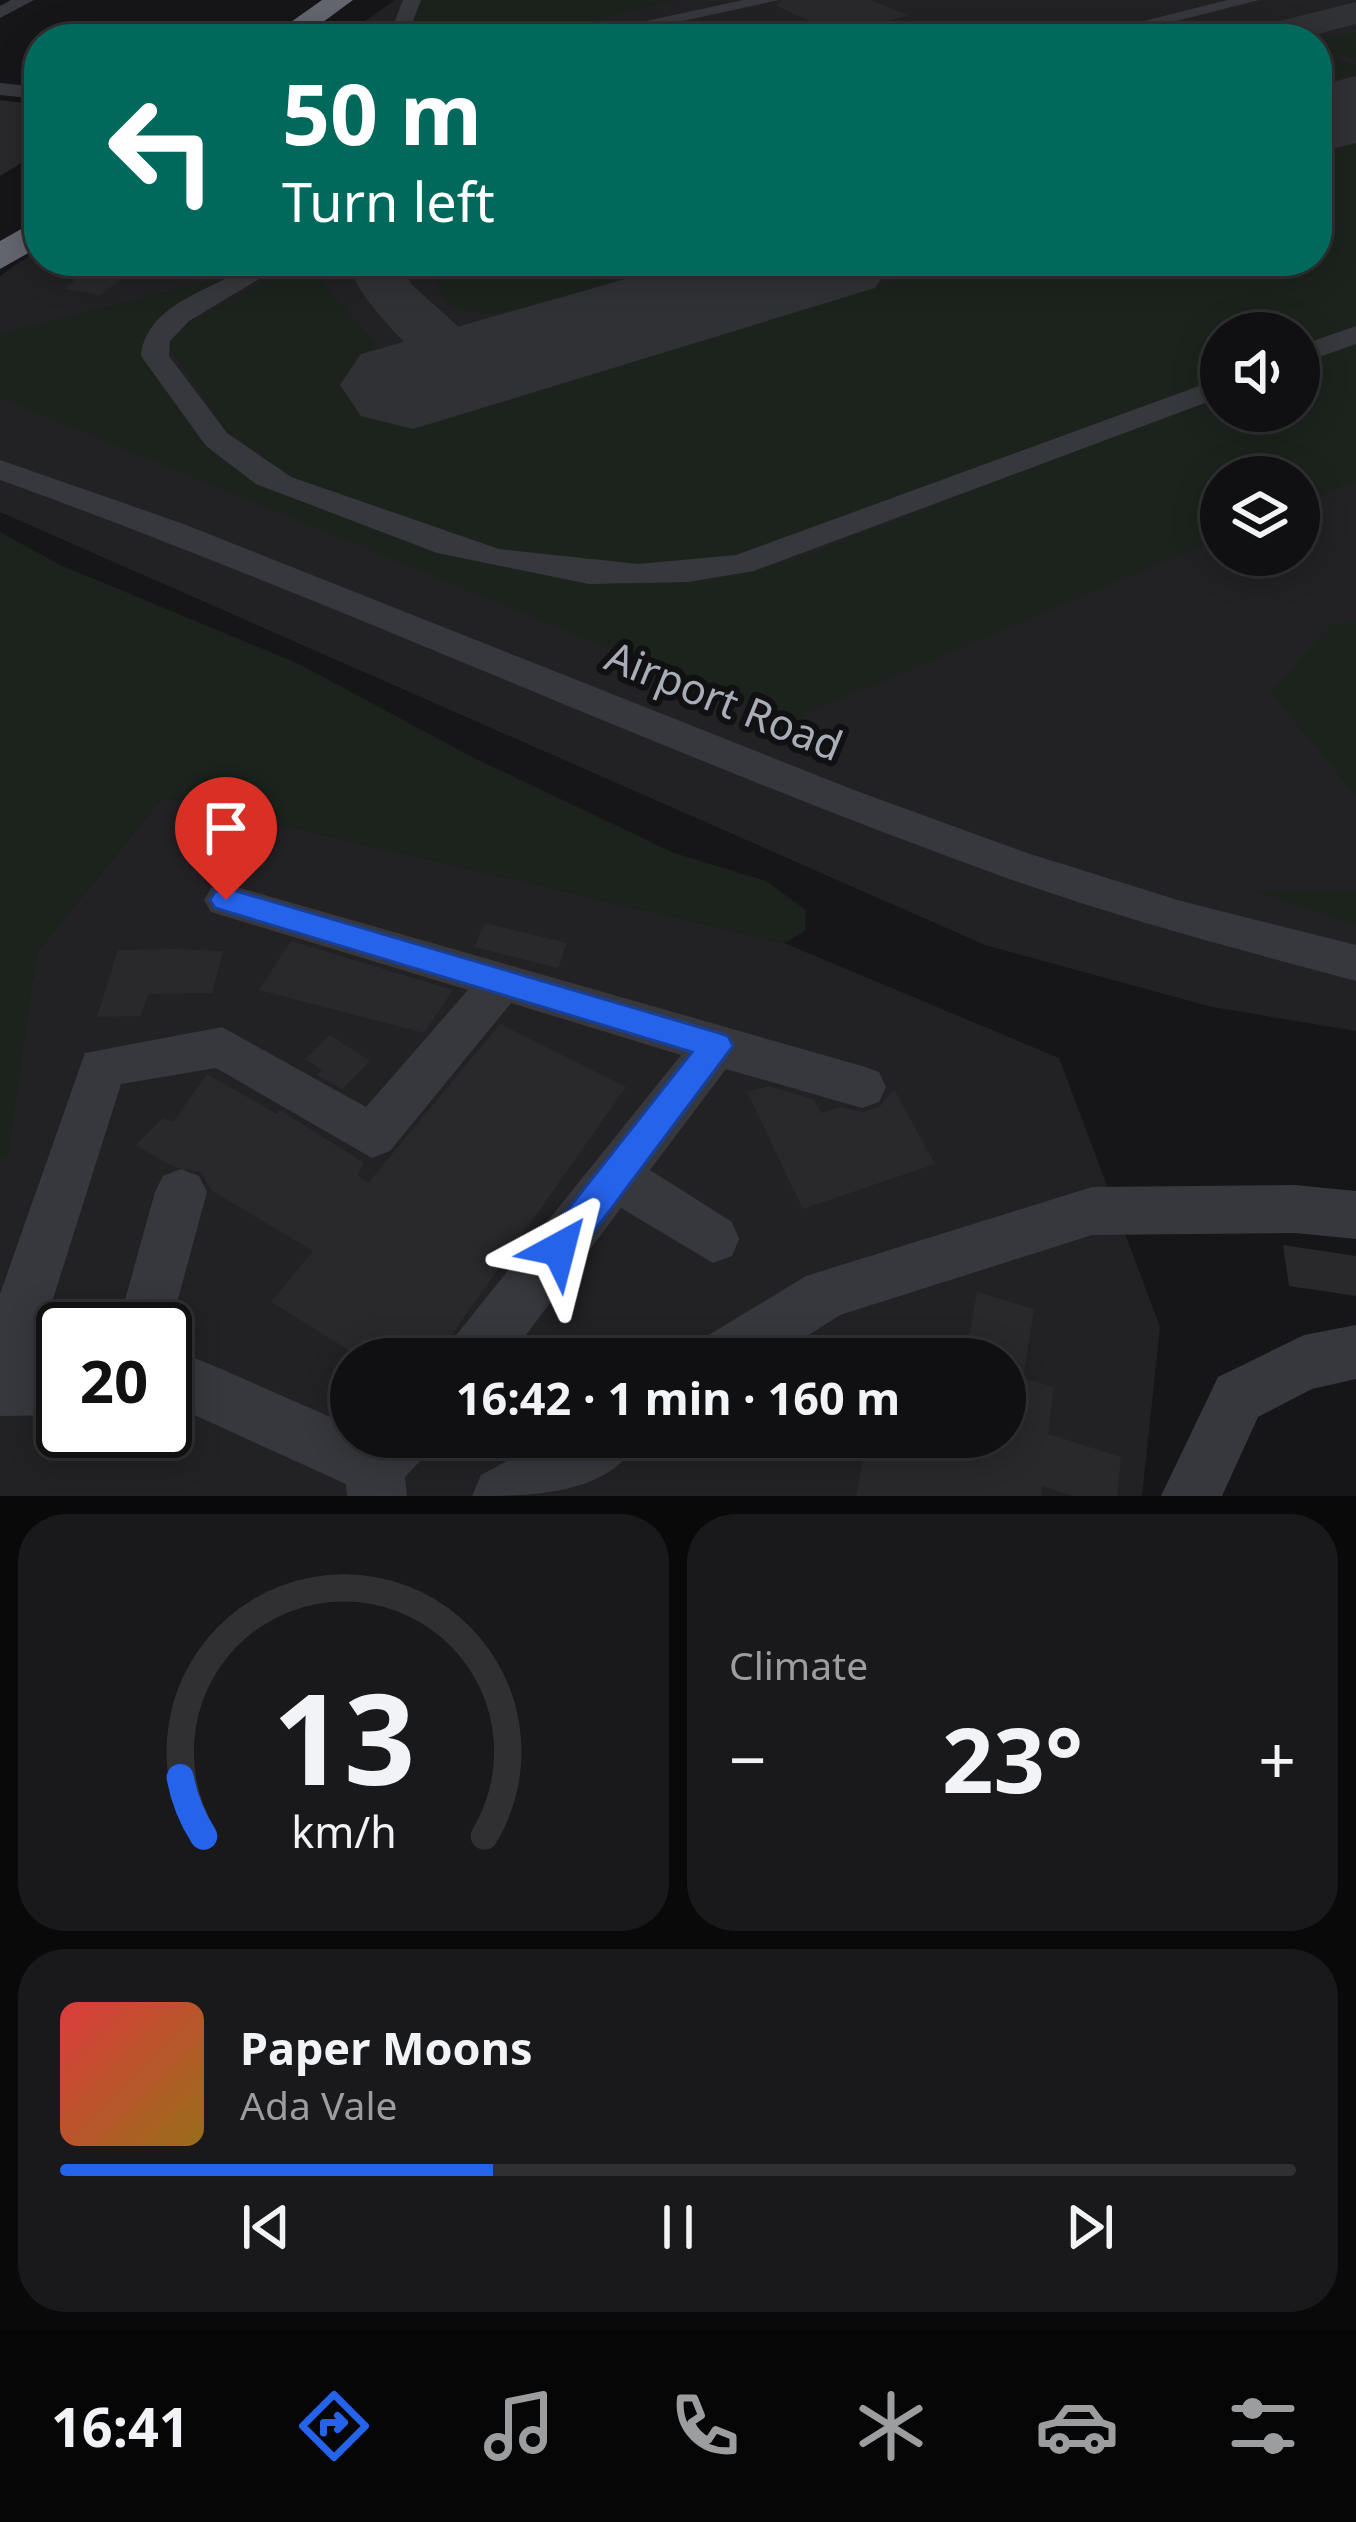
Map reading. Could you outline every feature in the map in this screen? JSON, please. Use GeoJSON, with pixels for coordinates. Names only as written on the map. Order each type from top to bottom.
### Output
{"type":"FeatureCollection","features":[{"type":"Feature","properties":{"kind":"highway"},"geometry":{"type":"LineString","coordinates":[[304,24],[340,0]]}},
{"type":"Feature","properties":{"kind":"highway"},"geometry":{"type":"LineString","coordinates":[[339,24],[374,0]]}},
{"type":"Feature","properties":{"kind":"street"},"geometry":{"type":"LineString","coordinates":[[0,13],[25,0]]}},
{"type":"Feature","properties":{"kind":"street"},"geometry":{"type":"LineString","coordinates":[[648,24],[770,0]]}},
{"type":"Feature","properties":{"kind":"street"},"geometry":{"type":"LineString","coordinates":[[1147,24],[1250,0]]}},
{"type":"Feature","properties":{"kind":"street"},"geometry":{"type":"LineString","coordinates":[[255,276],[182,313],[156,341],[155,356],[211,432],[244,464],[268,478],[454,551],[543,571],[664,576],[758,560],[1200,395]]}},
{"type":"Feature","properties":{"kind":"street"},"geometry":{"type":"LineString","coordinates":[[1320,348],[1356,334]]}},
{"type":"Feature","properties":{"kind":"street","name":"Airport Road"},"geometry":{"type":"LineString","coordinates":[[0,470],[992,859],[1184,921],[1356,963]]}},
{"type":"Feature","properties":{"kind":"street"},"geometry":{"type":"LineString","coordinates":[[226,900],[862,1087]]}},
{"type":"Feature","properties":{"kind":"street"},"geometry":{"type":"LineString","coordinates":[[0,1376],[102,1067],[222,1047],[372,1136],[502,982]]}},
{"type":"Feature","properties":{"kind":"street"},"geometry":{"type":"LineString","coordinates":[[489,1338],[716,1046]]}},
{"type":"Feature","properties":{"kind":"street"},"geometry":{"type":"LineString","coordinates":[[616,1176],[713,1239]]}},
{"type":"Feature","properties":{"kind":"street"},"geometry":{"type":"LineString","coordinates":[[152,1302],[181,1192]]}},
{"type":"Feature","properties":{"kind":"street"},"geometry":{"type":"LineString","coordinates":[[755,1338],[825,1294],[1092,1211],[1295,1209],[1356,1215]]}},
{"type":"Feature","properties":{"kind":"street"},"geometry":{"type":"LineString","coordinates":[[1191,1496],[1238,1396],[1304,1363],[1356,1352]]}},
{"type":"Feature","properties":{"kind":"street"},"geometry":{"type":"LineString","coordinates":[[192,1385],[384,1466]]}},
{"type":"Feature","properties":{"kind":"street"},"geometry":{"type":"LineString","coordinates":[[0,1388],[36,1387]]}},
{"type":"Feature","properties":{"kind":"street"},"geometry":{"type":"LineString","coordinates":[[502,1496],[572,1458]]}},
{"type":"Feature","properties":{"kind":"shaded area"},"geometry":{"type":"Polygon","coordinates":[[[395,0],[1356,0],[1356,1031],[1212,1007],[985,945],[0,512],[0,276],[24,259],[24,276],[1332,276],[1332,24],[361,24],[395,0]]]}},
{"type":"Feature","properties":{"kind":"shaded area"},"geometry":{"type":"Polygon","coordinates":[[[421,0],[679,0],[575,24],[411,24],[421,0]]]}},
{"type":"Feature","properties":{"kind":"shaded area"},"geometry":{"type":"Polygon","coordinates":[[[1356,32],[1356,59],[1345,55],[1332,58],[1332,38],[1356,32]]]}},
{"type":"Feature","properties":{"kind":"shaded area"},"geometry":{"type":"Polygon","coordinates":[[[1332,60],[1356,65],[1356,73],[1332,80],[1332,60]]]}},
{"type":"Feature","properties":{"kind":"shaded area"},"geometry":{"type":"Polygon","coordinates":[[[1356,144],[1356,338],[1320,352],[1320,312],[1200,312],[1200,398],[700,580],[791,561],[1200,403],[1200,432],[1320,432],[1320,357],[1356,343],[1356,481],[1320,496],[1320,456],[1200,456],[1200,547],[787,722],[0,398],[0,333],[240,276],[156,326],[143,356],[204,444],[263,485],[169,347],[177,328],[270,276],[322,276],[443,421],[912,276],[1332,276],[1332,151],[1356,144]]]}},
{"type":"Feature","properties":{"kind":"shaded area"},"geometry":{"type":"Polygon","coordinates":[[[663,276],[604,295],[514,313],[477,313],[449,302],[435,279],[663,276]]]}},
{"type":"Feature","properties":{"kind":"shaded area"},"geometry":{"type":"Polygon","coordinates":[[[0,532],[58,564],[299,664],[472,757],[674,853],[766,881],[806,910],[805,931],[784,943],[163,797],[36,953],[7,1159],[0,1157],[0,532]]]}},
{"type":"Feature","properties":{"kind":"shaded area"},"geometry":{"type":"Polygon","coordinates":[[[1356,621],[1356,796],[1270,693],[1330,625],[1356,621]]]}},
{"type":"Feature","properties":{"kind":"shaded area"},"geometry":{"type":"Polygon","coordinates":[[[163,797],[784,943],[1059,1058],[1160,1327],[1142,1496],[0,1496],[0,1157],[7,1158],[36,953],[163,797]]]}},
{"type":"Feature","properties":{"kind":"shaded area"},"geometry":{"type":"Polygon","coordinates":[[[1251,891],[1356,891],[1356,925],[1251,891]]]}},
{"type":"Feature","properties":{"kind":"building"},"geometry":{"type":"Polygon","coordinates":[[[783,0],[871,0],[909,16],[872,24],[815,24],[775,5],[783,0]]]}},
{"type":"Feature","properties":{"kind":"building"},"geometry":{"type":"Polygon","coordinates":[[[0,100],[24,103],[24,161],[0,176],[0,100]]]}},
{"type":"Feature","properties":{"kind":"building"},"geometry":{"type":"Polygon","coordinates":[[[79,276],[126,276],[100,295],[65,289],[79,276]]]}},
{"type":"Feature","properties":{"kind":"building"},"geometry":{"type":"Polygon","coordinates":[[[485,923],[567,943],[558,968],[474,947],[485,923]]]}},
{"type":"Feature","properties":{"kind":"building"},"geometry":{"type":"Polygon","coordinates":[[[291,941],[453,990],[424,1033],[259,990],[291,941]]]}},
{"type":"Feature","properties":{"kind":"building"},"geometry":{"type":"Polygon","coordinates":[[[118,950],[223,951],[212,993],[148,994],[141,1016],[97,1017],[118,950]]]}},
{"type":"Feature","properties":{"kind":"building"},"geometry":{"type":"Polygon","coordinates":[[[500,1024],[626,1087],[450,1338],[330,1339],[271,1302],[313,1251],[211,1190],[201,1172],[173,1167],[136,1145],[163,1118],[173,1122],[207,1074],[277,1114],[280,1110],[364,1163],[357,1175],[368,1183],[500,1024]]]}},
{"type":"Feature","properties":{"kind":"building"},"geometry":{"type":"Polygon","coordinates":[[[330,1035],[370,1061],[342,1089],[317,1075],[322,1070],[305,1059],[330,1035]]]}},
{"type":"Feature","properties":{"kind":"building"},"geometry":{"type":"Polygon","coordinates":[[[768,1086],[813,1099],[821,1113],[841,1107],[863,1112],[880,1106],[894,1089],[935,1164],[803,1209],[747,1092],[768,1086]]]}},
{"type":"Feature","properties":{"kind":"building"},"geometry":{"type":"Polygon","coordinates":[[[1283,1245],[1356,1256],[1356,1296],[1289,1286],[1283,1245]]]}},
{"type":"Feature","properties":{"kind":"building"},"geometry":{"type":"Polygon","coordinates":[[[977,1292],[1034,1309],[1026,1359],[1026,1338],[969,1338],[977,1292]]]}},
{"type":"Feature","properties":{"kind":"building"},"geometry":{"type":"Polygon","coordinates":[[[1026,1379],[1054,1387],[1048,1434],[1121,1457],[1117,1496],[1073,1496],[1042,1486],[1041,1496],[856,1496],[864,1458],[1026,1458],[1026,1379]]]}},
{"type":"Feature","properties":{"kind":"taxiway"},"geometry":{"type":"LineString","coordinates":[[1312,24],[1356,13]]}},
{"type":"Feature","properties":{"kind":"taxiway"},"geometry":{"type":"LineString","coordinates":[[383,276],[387,292],[470,368]]}},
{"type":"Feature","properties":{"kind":"runway"},"geometry":{"type":"LineString","coordinates":[[1332,115],[1356,108]]}},
{"type":"Feature","properties":{"kind":"runway"},"geometry":{"type":"LineString","coordinates":[[413,385],[780,276]]}},
{"type":"Feature","properties":{"kind":"route"},"geometry":{"type":"LineString","coordinates":[[226,900],[716,1046],[559,1249]]}}]}
